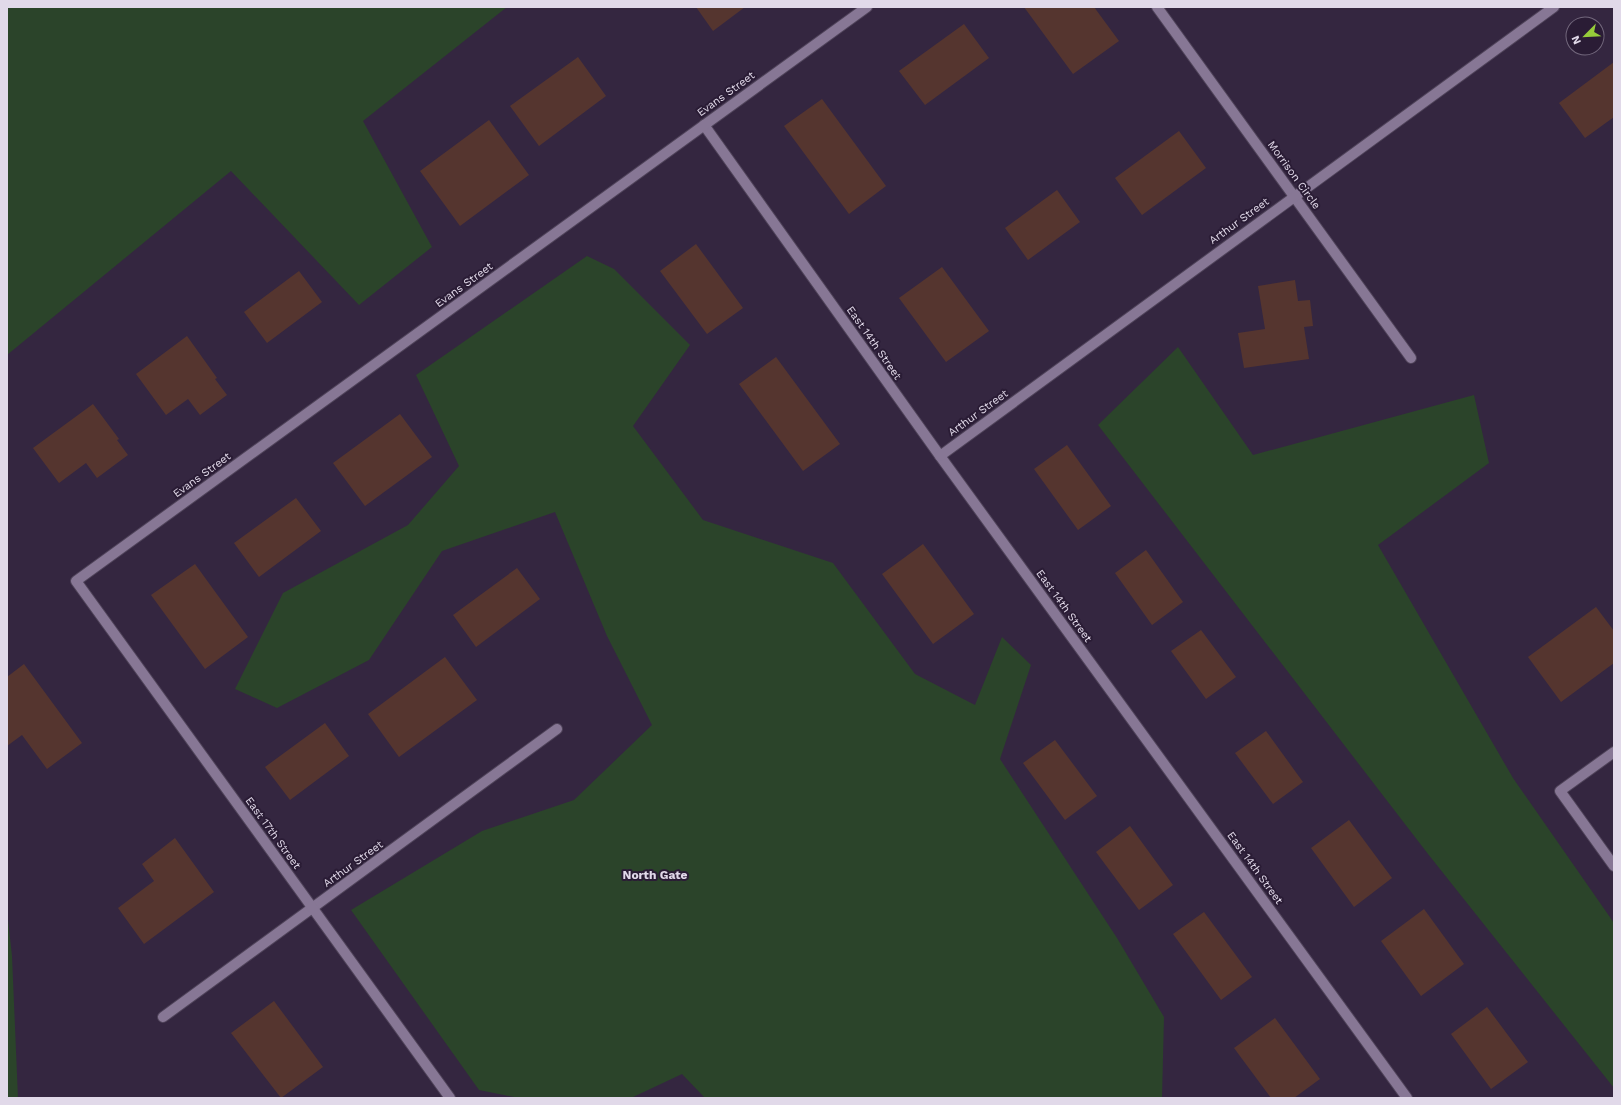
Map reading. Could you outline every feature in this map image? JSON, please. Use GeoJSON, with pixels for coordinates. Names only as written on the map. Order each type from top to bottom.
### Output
{"type":"FeatureCollection","features":[{"type":"Feature","properties":{"kind":"street","name":"Evans Street"},"geometry":{"type":"LineString","coordinates":[[76,582],[867,7]]}},
{"type":"Feature","properties":{"kind":"street","name":"Morrison Circle"},"geometry":{"type":"LineString","coordinates":[[1157,7],[1411,358]]}},
{"type":"Feature","properties":{"kind":"street","name":"Arthur Street"},"geometry":{"type":"LineString","coordinates":[[940,456],[1554,7]]}},
{"type":"Feature","properties":{"kind":"street","name":"East 14th Street"},"geometry":{"type":"LineString","coordinates":[[704,125],[940,456],[1408,1098]]}},
{"type":"Feature","properties":{"kind":"street","name":"East 17th Street"},"geometry":{"type":"LineString","coordinates":[[76,582],[450,1098]]}},
{"type":"Feature","properties":{"kind":"street","name":"Arthur Street"},"geometry":{"type":"LineString","coordinates":[[163,1017],[557,729]]}},
{"type":"Feature","properties":{"kind":"street"},"geometry":{"type":"LineString","coordinates":[[1614,752],[1560,791],[1614,866]]}},
{"type":"Feature","properties":{"kind":"green space"},"geometry":{"type":"Polygon","coordinates":[[[7,7],[507,7],[363,121],[432,247],[359,305],[231,171],[7,355],[7,7]]]}},
{"type":"Feature","properties":{"kind":"green space"},"geometry":{"type":"Polygon","coordinates":[[[587,256],[614,269],[690,345],[633,426],[703,520],[833,563],[915,674],[975,705],[1002,637],[1031,665],[1000,759],[1117,938],[1164,1017],[1162,1098],[705,1098],[682,1074],[631,1098],[519,1098],[479,1090],[351,910],[482,831],[574,800],[652,725],[607,636],[555,512],[442,551],[369,660],[277,708],[235,689],[283,593],[408,525],[459,466],[416,375],[587,256]]]}},
{"type":"Feature","properties":{"kind":"green space"},"geometry":{"type":"Polygon","coordinates":[[[1178,347],[1253,455],[1474,395],[1489,463],[1378,545],[1513,778],[1614,923],[1614,1088],[1428,854],[1098,425],[1178,347]]]}},
{"type":"Feature","properties":{"kind":"green space"},"geometry":{"type":"Polygon","coordinates":[[[7,911],[12,956],[18,1098],[7,1098],[7,911]]]}},
{"type":"Feature","properties":{"kind":"building"},"geometry":{"type":"Polygon","coordinates":[[[696,7],[745,7],[713,31],[696,7]]]}},
{"type":"Feature","properties":{"kind":"building"},"geometry":{"type":"Polygon","coordinates":[[[1024,7],[1094,7],[1119,41],[1073,74],[1024,7]]]}},
{"type":"Feature","properties":{"kind":"building"},"geometry":{"type":"Polygon","coordinates":[[[964,24],[989,58],[925,105],[899,71],[964,24]]]}},
{"type":"Feature","properties":{"kind":"building"},"geometry":{"type":"Polygon","coordinates":[[[578,57],[606,96],[539,146],[510,106],[578,57]]]}},
{"type":"Feature","properties":{"kind":"building"},"geometry":{"type":"Polygon","coordinates":[[[1614,62],[1614,117],[1585,138],[1559,103],[1614,62]]]}},
{"type":"Feature","properties":{"kind":"building"},"geometry":{"type":"Polygon","coordinates":[[[822,99],[886,186],[849,214],[784,126],[822,99]]]}},
{"type":"Feature","properties":{"kind":"building"},"geometry":{"type":"Polygon","coordinates":[[[489,120],[529,175],[460,226],[420,171],[489,120]]]}},
{"type":"Feature","properties":{"kind":"building"},"geometry":{"type":"Polygon","coordinates":[[[1179,131],[1206,168],[1142,215],[1115,178],[1179,131]]]}},
{"type":"Feature","properties":{"kind":"building"},"geometry":{"type":"Polygon","coordinates":[[[1057,190],[1080,222],[1028,260],[1005,228],[1057,190]]]}},
{"type":"Feature","properties":{"kind":"building"},"geometry":{"type":"Polygon","coordinates":[[[696,244],[743,308],[707,334],[660,271],[696,244]]]}},
{"type":"Feature","properties":{"kind":"building"},"geometry":{"type":"Polygon","coordinates":[[[942,267],[989,331],[946,362],[899,298],[942,267]]]}},
{"type":"Feature","properties":{"kind":"building"},"geometry":{"type":"Polygon","coordinates":[[[299,271],[322,302],[267,343],[244,312],[299,271]]]}},
{"type":"Feature","properties":{"kind":"building"},"geometry":{"type":"Polygon","coordinates":[[[1295,280],[1298,301],[1310,300],[1313,326],[1304,327],[1309,359],[1244,368],[1238,333],[1265,329],[1258,286],[1295,280]]]}},
{"type":"Feature","properties":{"kind":"building"},"geometry":{"type":"Polygon","coordinates":[[[187,336],[217,378],[215,379],[227,395],[200,415],[188,399],[166,415],[136,374],[187,336]]]}},
{"type":"Feature","properties":{"kind":"building"},"geometry":{"type":"Polygon","coordinates":[[[776,357],[840,444],[803,471],[739,384],[776,357]]]}},
{"type":"Feature","properties":{"kind":"building"},"geometry":{"type":"Polygon","coordinates":[[[93,404],[119,439],[117,440],[128,455],[97,478],[86,463],[59,483],[33,448],[93,404]]]}},
{"type":"Feature","properties":{"kind":"building"},"geometry":{"type":"Polygon","coordinates":[[[400,414],[432,457],[365,506],[333,463],[400,414]]]}},
{"type":"Feature","properties":{"kind":"building"},"geometry":{"type":"Polygon","coordinates":[[[1067,445],[1111,506],[1078,530],[1034,469],[1067,445]]]}},
{"type":"Feature","properties":{"kind":"building"},"geometry":{"type":"Polygon","coordinates":[[[296,498],[321,531],[259,577],[234,543],[296,498]]]}},
{"type":"Feature","properties":{"kind":"building"},"geometry":{"type":"Polygon","coordinates":[[[923,544],[974,614],[933,644],[882,574],[923,544]]]}},
{"type":"Feature","properties":{"kind":"building"},"geometry":{"type":"Polygon","coordinates":[[[1146,550],[1183,602],[1152,625],[1115,573],[1146,550]]]}},
{"type":"Feature","properties":{"kind":"building"},"geometry":{"type":"Polygon","coordinates":[[[195,564],[248,637],[205,669],[151,595],[195,564]]]}},
{"type":"Feature","properties":{"kind":"building"},"geometry":{"type":"Polygon","coordinates":[[[517,568],[540,599],[476,647],[453,615],[517,568]]]}},
{"type":"Feature","properties":{"kind":"building"},"geometry":{"type":"Polygon","coordinates":[[[1596,607],[1614,631],[1614,663],[1561,702],[1528,657],[1596,607]]]}},
{"type":"Feature","properties":{"kind":"building"},"geometry":{"type":"Polygon","coordinates":[[[1201,630],[1236,677],[1206,699],[1171,651],[1201,630]]]}},
{"type":"Feature","properties":{"kind":"building"},"geometry":{"type":"Polygon","coordinates":[[[445,657],[477,700],[399,757],[368,714],[445,657]]]}},
{"type":"Feature","properties":{"kind":"building"},"geometry":{"type":"Polygon","coordinates":[[[24,664],[82,743],[47,769],[22,735],[7,746],[7,677],[24,664]]]}},
{"type":"Feature","properties":{"kind":"building"},"geometry":{"type":"Polygon","coordinates":[[[325,723],[349,756],[290,800],[265,767],[325,723]]]}},
{"type":"Feature","properties":{"kind":"building"},"geometry":{"type":"Polygon","coordinates":[[[1266,731],[1303,782],[1273,804],[1235,753],[1266,731]]]}},
{"type":"Feature","properties":{"kind":"building"},"geometry":{"type":"Polygon","coordinates":[[[1055,740],[1097,796],[1065,820],[1023,763],[1055,740]]]}},
{"type":"Feature","properties":{"kind":"building"},"geometry":{"type":"Polygon","coordinates":[[[1349,820],[1392,878],[1354,907],[1311,848],[1349,820]]]}},
{"type":"Feature","properties":{"kind":"building"},"geometry":{"type":"Polygon","coordinates":[[[1130,826],[1173,885],[1139,910],[1096,852],[1130,826]]]}},
{"type":"Feature","properties":{"kind":"building"},"geometry":{"type":"Polygon","coordinates":[[[175,838],[214,892],[144,944],[118,908],[154,881],[142,864],[175,838]]]}},
{"type":"Feature","properties":{"kind":"building"},"geometry":{"type":"Polygon","coordinates":[[[1424,909],[1464,964],[1421,996],[1381,941],[1424,909]]]}},
{"type":"Feature","properties":{"kind":"building"},"geometry":{"type":"Polygon","coordinates":[[[1204,912],[1252,977],[1221,1000],[1173,934],[1204,912]]]}},
{"type":"Feature","properties":{"kind":"building"},"geometry":{"type":"Polygon","coordinates":[[[274,1001],[323,1067],[281,1098],[231,1033],[274,1001]]]}},
{"type":"Feature","properties":{"kind":"building"},"geometry":{"type":"Polygon","coordinates":[[[1487,1007],[1528,1062],[1491,1089],[1451,1034],[1487,1007]]]}},
{"type":"Feature","properties":{"kind":"building"},"geometry":{"type":"Polygon","coordinates":[[[1275,1018],[1320,1079],[1294,1098],[1271,1098],[1234,1048],[1275,1018]]]}},
{"type":"Feature","properties":{"kind":"district","name":"North Gate"},"geometry":{"type":"Point","coordinates":[655,875]}}]}
